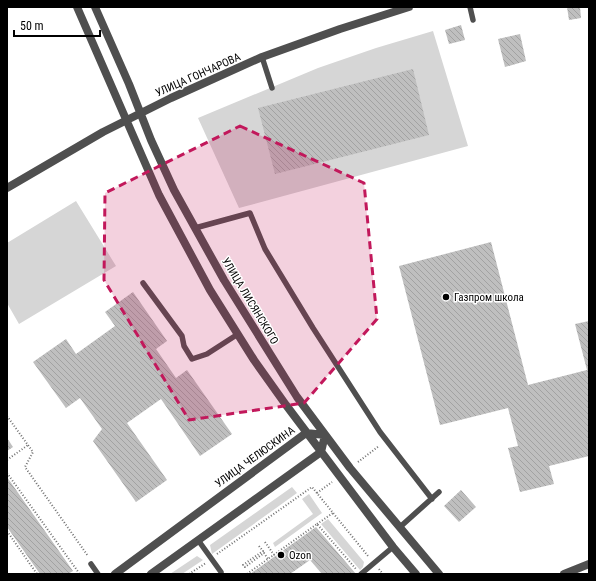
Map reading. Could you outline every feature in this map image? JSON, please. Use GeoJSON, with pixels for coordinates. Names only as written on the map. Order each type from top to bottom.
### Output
{"type":"FeatureCollection","features":[{"type":"Feature","properties":{"kind":"street"},"geometry":{"type":"LineString","coordinates":[[77,7],[160,195],[210,290],[254,360],[306,433],[393,547],[416,574]]}},
{"type":"Feature","properties":{"kind":"street","name":"УЛИЦА ЛИСЯНСКОГО"},"geometry":{"type":"LineString","coordinates":[[95,7],[174,190],[224,280],[266,350],[297,397],[350,468],[439,574]]}},
{"type":"Feature","properties":{"kind":"street","name":"УЛИЦА ГОНЧАРОВА"},"geometry":{"type":"LineString","coordinates":[[7,188],[103,132],[140,113],[262,57],[409,7]]}},
{"type":"Feature","properties":{"kind":"street","name":"УЛИЦА ЧЕЛЮСКИНА"},"geometry":{"type":"LineString","coordinates":[[115,574],[306,433],[325,435]]}},
{"type":"Feature","properties":{"kind":"street"},"geometry":{"type":"LineString","coordinates":[[151,574],[321,452],[325,435]]}},
{"type":"Feature","properties":{"kind":"street"},"geometry":{"type":"LineString","coordinates":[[564,574],[589,564]]}},
{"type":"Feature","properties":{"kind":"lane"},"geometry":{"type":"LineString","coordinates":[[470,7],[473,20]]}},
{"type":"Feature","properties":{"kind":"lane"},"geometry":{"type":"LineString","coordinates":[[262,57],[272,88]]}},
{"type":"Feature","properties":{"kind":"lane"},"geometry":{"type":"LineString","coordinates":[[195,228],[250,213],[265,249],[312,328],[380,432],[432,499]]}},
{"type":"Feature","properties":{"kind":"lane"},"geometry":{"type":"LineString","coordinates":[[143,283],[182,336],[184,346],[192,358],[207,354],[238,334]]}},
{"type":"Feature","properties":{"kind":"lane"},"geometry":{"type":"LineString","coordinates":[[400,527],[439,492]]}},
{"type":"Feature","properties":{"kind":"lane"},"geometry":{"type":"LineString","coordinates":[[198,540],[221,572]]}},
{"type":"Feature","properties":{"kind":"lane"},"geometry":{"type":"LineString","coordinates":[[360,574],[393,547]]}},
{"type":"Feature","properties":{"kind":"lane"},"geometry":{"type":"LineString","coordinates":[[90,561],[98,574]]}},
{"type":"Feature","properties":{"kind":"path"},"geometry":{"type":"LineString","coordinates":[[7,416],[33,452],[25,467],[90,561]]}},
{"type":"Feature","properties":{"kind":"path"},"geometry":{"type":"LineString","coordinates":[[7,460],[28,445]]}},
{"type":"Feature","properties":{"kind":"path"},"geometry":{"type":"LineString","coordinates":[[7,473],[79,573]]}},
{"type":"Feature","properties":{"kind":"path"},"geometry":{"type":"LineString","coordinates":[[189,574],[312,487],[383,574]]}},
{"type":"Feature","properties":{"kind":"path"},"geometry":{"type":"LineString","coordinates":[[247,574],[333,513]]}},
{"type":"Feature","properties":{"kind":"path"},"geometry":{"type":"LineString","coordinates":[[317,524],[360,574]]}},
{"type":"Feature","properties":{"kind":"path"},"geometry":{"type":"LineString","coordinates":[[7,531],[37,574]]}},
{"type":"Feature","properties":{"kind":"path"},"geometry":{"type":"LineString","coordinates":[[265,542],[274,555]]}},
{"type":"Feature","properties":{"kind":"path"},"geometry":{"type":"LineString","coordinates":[[259,546],[263,551],[243,565],[245,567],[264,553],[268,559]]}},
{"type":"Feature","properties":{"kind":"highlighted area"},"geometry":{"type":"Polygon","coordinates":[[[240,126],[364,183],[377,319],[304,403],[189,420],[104,280],[105,193],[240,126]]]}},
{"type":"Feature","properties":{"kind":"shaded area"},"geometry":{"type":"Polygon","coordinates":[[[433,31],[468,146],[239,208],[198,118],[318,68],[376,48],[433,31]]]}},
{"type":"Feature","properties":{"kind":"shaded area"},"geometry":{"type":"Polygon","coordinates":[[[76,201],[116,266],[19,324],[7,303],[7,243],[76,201]]]}},
{"type":"Feature","properties":{"kind":"shaded area"},"geometry":{"type":"Polygon","coordinates":[[[292,487],[297,493],[212,554],[210,545],[292,487]]]}},
{"type":"Feature","properties":{"kind":"shaded area"},"geometry":{"type":"Polygon","coordinates":[[[309,494],[322,513],[275,547],[273,543],[313,514],[302,499],[309,494]]]}},
{"type":"Feature","properties":{"kind":"shaded area"},"geometry":{"type":"Polygon","coordinates":[[[328,519],[364,562],[363,567],[360,570],[321,524],[328,519]]]}},
{"type":"Feature","properties":{"kind":"shaded area"},"geometry":{"type":"Polygon","coordinates":[[[197,556],[203,560],[182,574],[170,574],[197,556]]]}},
{"type":"Feature","properties":{"kind":"building"},"geometry":{"type":"Polygon","coordinates":[[[567,7],[580,7],[581,18],[569,20],[567,7]]]}},
{"type":"Feature","properties":{"kind":"building"},"geometry":{"type":"Polygon","coordinates":[[[461,25],[465,40],[449,44],[445,30],[461,25]]]}},
{"type":"Feature","properties":{"kind":"building"},"geometry":{"type":"Polygon","coordinates":[[[520,34],[526,61],[505,67],[498,39],[520,34]]]}},
{"type":"Feature","properties":{"kind":"building"},"geometry":{"type":"Polygon","coordinates":[[[413,69],[429,135],[275,174],[258,108],[413,69]]]}},
{"type":"Feature","properties":{"kind":"building"},"geometry":{"type":"Polygon","coordinates":[[[491,242],[528,385],[587,370],[575,324],[589,321],[589,456],[549,466],[554,484],[520,492],[508,448],[518,446],[508,408],[440,425],[399,266],[491,242]]]}},
{"type":"Feature","properties":{"kind":"building"},"geometry":{"type":"Polygon","coordinates":[[[133,292],[167,341],[156,349],[176,378],[187,370],[232,434],[200,456],[161,399],[127,423],[167,480],[136,502],[93,441],[102,429],[80,398],[66,408],[33,362],[66,339],[76,354],[115,326],[105,312],[133,292]]]}},
{"type":"Feature","properties":{"kind":"building"},"geometry":{"type":"Polygon","coordinates":[[[7,438],[13,447],[7,451],[7,438]]]}},
{"type":"Feature","properties":{"kind":"building"},"geometry":{"type":"Polygon","coordinates":[[[7,477],[73,571],[68,574],[40,574],[7,527],[7,477]]]}},
{"type":"Feature","properties":{"kind":"building"},"geometry":{"type":"Polygon","coordinates":[[[461,490],[476,507],[459,522],[444,506],[461,490]]]}},
{"type":"Feature","properties":{"kind":"building"},"geometry":{"type":"Polygon","coordinates":[[[316,527],[356,574],[322,574],[310,560],[290,574],[250,574],[316,527]]]}},
{"type":"Feature","properties":{"kind":"place","name":"Газпром школа"},"geometry":{"type":"Point","coordinates":[446,297]}},
{"type":"Feature","properties":{"kind":"place","name":"Ozon"},"geometry":{"type":"Point","coordinates":[281,555]}}]}
